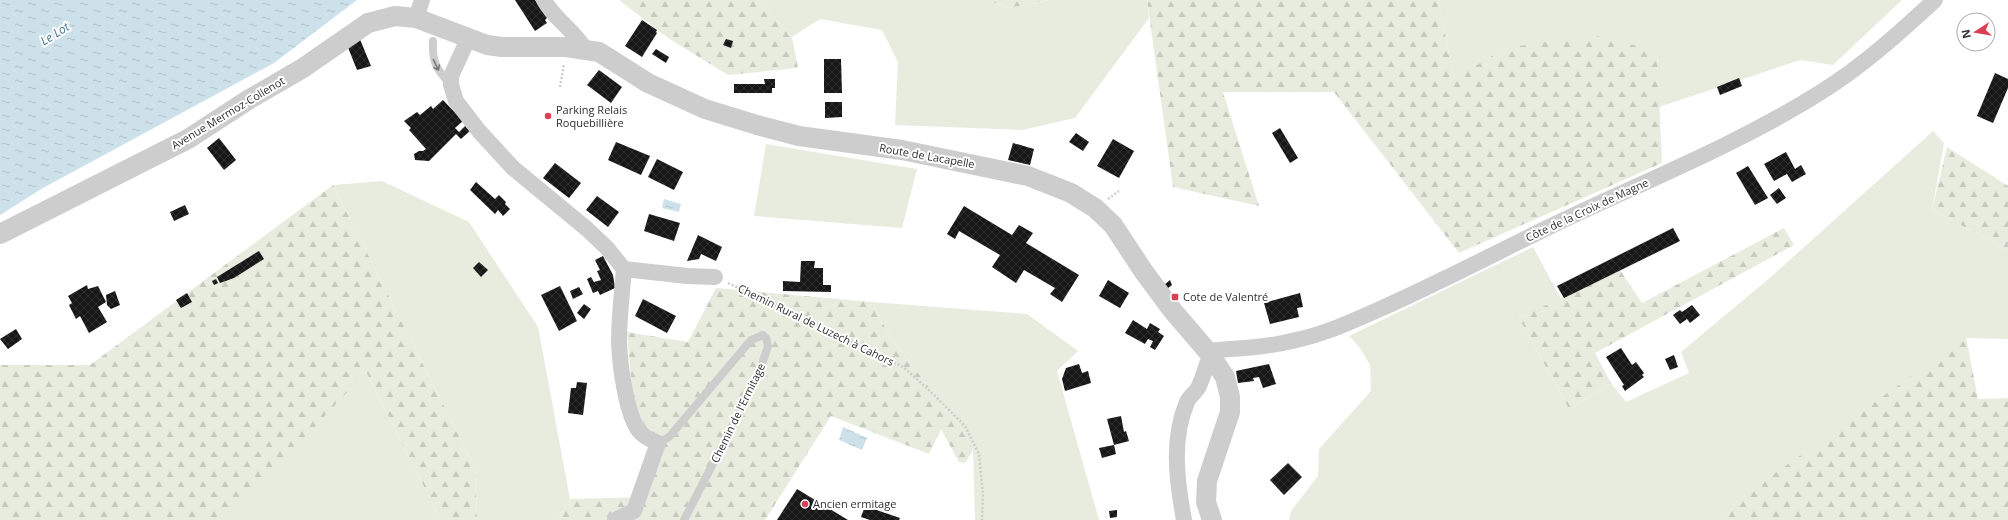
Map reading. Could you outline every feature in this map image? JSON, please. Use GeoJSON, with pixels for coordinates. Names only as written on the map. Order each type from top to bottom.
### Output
{"type":"FeatureCollection","features":[{"type":"Feature","properties":{"kind":"street"},"geometry":{"type":"LineString","coordinates":[[544,0],[548,8],[580,40],[585,49]]}},
{"type":"Feature","properties":{"kind":"street","name":"Côte de la Croix de Magne"},"geometry":{"type":"LineString","coordinates":[[1209,355],[1216,350],[1272,346],[1299,340],[1338,327],[1440,283],[1545,229],[1751,133],[1822,92],[1863,63],[1890,42],[1935,0]]}},
{"type":"Feature","properties":{"kind":"street","name":"Route de Lacapelle"},"geometry":{"type":"LineString","coordinates":[[419,9],[438,25],[468,39],[487,45],[502,47],[566,47],[599,52],[648,83],[702,108],[757,125],[799,136],[902,150],[1028,176],[1071,193],[1096,208],[1113,225],[1173,311],[1225,377]]}},
{"type":"Feature","properties":{"kind":"street","name":"Avenue Mermoz-Collenot"},"geometry":{"type":"LineString","coordinates":[[0,234],[188,139],[248,100],[303,68],[368,23],[419,9]]}},
{"type":"Feature","properties":{"kind":"street"},"geometry":{"type":"LineString","coordinates":[[468,39],[451,76],[451,86],[456,101],[479,131],[513,168],[587,229],[607,248],[624,269],[619,343],[627,403],[634,425],[640,433],[648,440],[658,443],[634,511],[614,520]]}},
{"type":"Feature","properties":{"kind":"street"},"geometry":{"type":"LineString","coordinates":[[624,269],[687,276],[715,277]]}},
{"type":"Feature","properties":{"kind":"street"},"geometry":{"type":"LineString","coordinates":[[1184,520],[1178,488],[1177,449],[1181,422],[1187,401],[1198,388],[1209,355]]}},
{"type":"Feature","properties":{"kind":"street"},"geometry":{"type":"LineString","coordinates":[[1198,388],[1225,377],[1230,397],[1230,412],[1207,481],[1206,502],[1212,520]]}},
{"type":"Feature","properties":{"kind":"lane"},"geometry":{"type":"LineString","coordinates":[[433,41],[433,57],[437,70],[451,86]]}},
{"type":"Feature","properties":{"kind":"lane","name":"Chemin de l'Ermitage"},"geometry":{"type":"LineString","coordinates":[[658,443],[669,437],[751,340],[763,335],[766,338],[768,346],[758,376],[684,520]]}},
{"type":"Feature","properties":{"kind":"path"},"geometry":{"type":"LineString","coordinates":[[560,87],[565,56]]}},
{"type":"Feature","properties":{"kind":"path"},"geometry":{"type":"LineString","coordinates":[[1106,201],[1119,191]]}},
{"type":"Feature","properties":{"kind":"path","name":"Chemin Rural de Luzech à Cahors"},"geometry":{"type":"LineString","coordinates":[[715,277],[842,336],[903,367],[929,390],[965,426],[979,454],[983,495],[982,520]]}},
{"type":"Feature","properties":{"kind":"green space"},"geometry":{"type":"Polygon","coordinates":[[[619,0],[757,0],[792,37],[798,68],[728,75],[668,38],[619,0]]]}},
{"type":"Feature","properties":{"kind":"green space"},"geometry":{"type":"Polygon","coordinates":[[[757,0],[988,0],[1008,8],[1050,0],[1147,0],[1149,18],[1075,118],[1022,130],[895,125],[898,62],[882,30],[820,19],[792,37],[757,0]]]}},
{"type":"Feature","properties":{"kind":"green space"},"geometry":{"type":"Polygon","coordinates":[[[988,0],[1050,0],[1008,8],[988,0]]]}},
{"type":"Feature","properties":{"kind":"green space"},"geometry":{"type":"Polygon","coordinates":[[[1147,0],[1438,0],[1454,79],[1505,48],[1593,35],[1657,51],[1662,163],[1459,253],[1334,92],[1223,92],[1259,206],[1173,187],[1147,0]]]}},
{"type":"Feature","properties":{"kind":"green space"},"geometry":{"type":"Polygon","coordinates":[[[1438,0],[1902,0],[1833,65],[1800,60],[1659,107],[1657,51],[1505,48],[1454,80],[1438,0]]]}},
{"type":"Feature","properties":{"kind":"green space"},"geometry":{"type":"Polygon","coordinates":[[[1933,131],[1944,143],[1932,210],[2008,250],[2008,339],[1966,338],[1735,502],[1725,520],[1289,520],[1291,511],[1318,476],[1319,449],[1371,391],[1370,365],[1360,348],[1349,336],[1533,247],[1561,299],[1519,318],[1569,409],[1611,383],[1626,402],[1689,373],[1681,352],[1772,276],[1933,131]]]}},
{"type":"Feature","properties":{"kind":"green space"},"geometry":{"type":"Polygon","coordinates":[[[766,144],[917,169],[902,228],[754,216],[766,144]]]}},
{"type":"Feature","properties":{"kind":"green space"},"geometry":{"type":"Polygon","coordinates":[[[1947,147],[2008,186],[2008,250],[1932,210],[1947,147]]]}},
{"type":"Feature","properties":{"kind":"green space"},"geometry":{"type":"Polygon","coordinates":[[[382,181],[469,222],[538,327],[570,499],[557,520],[477,520],[475,468],[333,185],[382,181]]]}},
{"type":"Feature","properties":{"kind":"green space"},"geometry":{"type":"Polygon","coordinates":[[[333,185],[475,468],[477,520],[441,520],[366,372],[227,520],[0,520],[0,365],[90,365],[333,185]]]}},
{"type":"Feature","properties":{"kind":"green space"},"geometry":{"type":"Polygon","coordinates":[[[1784,228],[1794,245],[1595,353],[1611,383],[1569,409],[1519,318],[1620,270],[1642,303],[1784,228]]]}},
{"type":"Feature","properties":{"kind":"green space"},"geometry":{"type":"Polygon","coordinates":[[[716,288],[872,302],[890,337],[960,427],[973,450],[965,463],[959,462],[941,429],[929,454],[831,416],[765,520],[557,520],[570,499],[646,497],[665,445],[647,431],[633,401],[627,332],[688,342],[716,288]]]}},
{"type":"Feature","properties":{"kind":"green space"},"geometry":{"type":"Polygon","coordinates":[[[872,302],[1027,314],[1078,351],[1057,371],[1099,520],[975,520],[973,450],[960,427],[890,337],[872,302]]]}},
{"type":"Feature","properties":{"kind":"green space"},"geometry":{"type":"Polygon","coordinates":[[[1966,337],[1978,399],[2008,398],[2008,520],[1725,520],[1735,502],[1966,337]]]}},
{"type":"Feature","properties":{"kind":"green space"},"geometry":{"type":"Polygon","coordinates":[[[366,372],[441,520],[225,520],[366,372]]]}},
{"type":"Feature","properties":{"kind":"water","name":"Le Lot"},"geometry":{"type":"Polygon","coordinates":[[[0,0],[357,0],[274,63],[43,188],[0,215],[0,0]]]}},
{"type":"Feature","properties":{"kind":"water"},"geometry":{"type":"Polygon","coordinates":[[[664,199],[681,204],[679,212],[662,208],[664,199]]]}},
{"type":"Feature","properties":{"kind":"water"},"geometry":{"type":"Polygon","coordinates":[[[843,427],[867,438],[862,450],[839,440],[843,427]]]}},
{"type":"Feature","properties":{"kind":"building"},"geometry":{"type":"Polygon","coordinates":[[[515,0],[535,0],[547,18],[545,20],[547,23],[535,31],[515,0]]]}},
{"type":"Feature","properties":{"kind":"building"},"geometry":{"type":"Polygon","coordinates":[[[642,20],[657,30],[657,33],[642,57],[625,46],[642,20]]]}},
{"type":"Feature","properties":{"kind":"building"},"geometry":{"type":"Polygon","coordinates":[[[359,37],[371,66],[357,70],[347,45],[359,37]]]}},
{"type":"Feature","properties":{"kind":"building"},"geometry":{"type":"Polygon","coordinates":[[[726,39],[733,41],[731,48],[723,45],[726,39]]]}},
{"type":"Feature","properties":{"kind":"building"},"geometry":{"type":"Polygon","coordinates":[[[656,49],[669,57],[666,63],[652,54],[656,49]]]}},
{"type":"Feature","properties":{"kind":"building"},"geometry":{"type":"Polygon","coordinates":[[[824,59],[841,59],[842,93],[824,93],[824,59]]]}},
{"type":"Feature","properties":{"kind":"building"},"geometry":{"type":"Polygon","coordinates":[[[599,70],[622,87],[611,103],[587,85],[599,70]]]}},
{"type":"Feature","properties":{"kind":"building"},"geometry":{"type":"Polygon","coordinates":[[[1995,73],[2008,79],[2008,88],[1993,123],[1977,116],[1995,73]]]}},
{"type":"Feature","properties":{"kind":"building"},"geometry":{"type":"Polygon","coordinates":[[[1739,78],[1742,86],[1720,95],[1717,87],[1739,78]]]}},
{"type":"Feature","properties":{"kind":"building"},"geometry":{"type":"Polygon","coordinates":[[[764,79],[775,79],[775,88],[772,88],[772,93],[734,93],[734,84],[765,84],[764,79]]]}},
{"type":"Feature","properties":{"kind":"building"},"geometry":{"type":"Polygon","coordinates":[[[443,100],[463,121],[455,128],[459,132],[465,126],[470,131],[461,139],[456,134],[429,161],[415,160],[414,154],[426,149],[409,130],[411,128],[404,121],[417,112],[420,115],[431,106],[433,109],[443,100]]]}},
{"type":"Feature","properties":{"kind":"building"},"geometry":{"type":"Polygon","coordinates":[[[825,102],[842,102],[842,117],[825,118],[825,102]]]}},
{"type":"Feature","properties":{"kind":"building"},"geometry":{"type":"Polygon","coordinates":[[[1280,128],[1298,158],[1290,163],[1272,133],[1280,128]]]}},
{"type":"Feature","properties":{"kind":"building"},"geometry":{"type":"Polygon","coordinates":[[[1076,133],[1089,142],[1083,151],[1069,142],[1076,133]]]}},
{"type":"Feature","properties":{"kind":"building"},"geometry":{"type":"Polygon","coordinates":[[[219,138],[236,160],[224,170],[207,148],[219,138]]]}},
{"type":"Feature","properties":{"kind":"building"},"geometry":{"type":"Polygon","coordinates":[[[1113,139],[1134,151],[1119,178],[1097,166],[1113,139]]]}},
{"type":"Feature","properties":{"kind":"building"},"geometry":{"type":"Polygon","coordinates":[[[616,142],[650,156],[641,175],[608,160],[616,142]]]}},
{"type":"Feature","properties":{"kind":"building"},"geometry":{"type":"Polygon","coordinates":[[[1013,143],[1034,149],[1030,165],[1008,160],[1013,143]]]}},
{"type":"Feature","properties":{"kind":"building"},"geometry":{"type":"Polygon","coordinates":[[[1786,152],[1795,169],[1801,165],[1806,174],[1792,182],[1787,174],[1774,181],[1764,164],[1786,152]]]}},
{"type":"Feature","properties":{"kind":"building"},"geometry":{"type":"Polygon","coordinates":[[[657,159],[683,172],[674,190],[648,177],[657,159]]]}},
{"type":"Feature","properties":{"kind":"building"},"geometry":{"type":"Polygon","coordinates":[[[555,163],[581,183],[569,198],[543,178],[555,163]]]}},
{"type":"Feature","properties":{"kind":"building"},"geometry":{"type":"Polygon","coordinates":[[[1748,166],[1768,198],[1755,205],[1736,173],[1748,166]]]}},
{"type":"Feature","properties":{"kind":"building"},"geometry":{"type":"Polygon","coordinates":[[[476,182],[495,199],[499,195],[506,202],[505,204],[510,209],[503,216],[498,210],[495,214],[470,190],[476,182]]]}},
{"type":"Feature","properties":{"kind":"building"},"geometry":{"type":"Polygon","coordinates":[[[1779,188],[1786,198],[1777,204],[1770,195],[1779,188]]]}},
{"type":"Feature","properties":{"kind":"building"},"geometry":{"type":"Polygon","coordinates":[[[597,196],[619,212],[608,227],[586,210],[597,196]]]}},
{"type":"Feature","properties":{"kind":"building"},"geometry":{"type":"Polygon","coordinates":[[[185,205],[189,214],[174,221],[170,212],[185,205]]]}},
{"type":"Feature","properties":{"kind":"building"},"geometry":{"type":"Polygon","coordinates":[[[964,206],[1012,235],[1019,225],[1033,233],[1026,243],[1079,275],[1062,302],[1050,294],[1055,288],[1024,270],[1016,283],[992,267],[1000,255],[959,231],[955,239],[947,234],[964,206]]]}},
{"type":"Feature","properties":{"kind":"building"},"geometry":{"type":"Polygon","coordinates":[[[649,214],[680,223],[674,241],[644,231],[649,214]]]}},
{"type":"Feature","properties":{"kind":"building"},"geometry":{"type":"Polygon","coordinates":[[[1673,228],[1680,241],[1564,298],[1557,286],[1673,228]]]}},
{"type":"Feature","properties":{"kind":"building"},"geometry":{"type":"Polygon","coordinates":[[[698,235],[722,247],[716,261],[701,254],[699,259],[687,261],[698,235]]]}},
{"type":"Feature","properties":{"kind":"building"},"geometry":{"type":"Polygon","coordinates":[[[259,251],[264,259],[234,278],[220,283],[217,277],[259,251]]]}},
{"type":"Feature","properties":{"kind":"building"},"geometry":{"type":"Polygon","coordinates":[[[603,256],[613,275],[615,288],[600,295],[598,291],[593,293],[587,279],[591,277],[594,282],[601,280],[597,271],[600,270],[595,260],[603,256]]]}},
{"type":"Feature","properties":{"kind":"building"},"geometry":{"type":"Polygon","coordinates":[[[801,261],[815,261],[814,268],[823,268],[823,285],[831,285],[831,292],[783,291],[783,281],[800,282],[801,261]]]}},
{"type":"Feature","properties":{"kind":"building"},"geometry":{"type":"Polygon","coordinates":[[[479,262],[488,270],[481,277],[473,268],[479,262]]]}},
{"type":"Feature","properties":{"kind":"building"},"geometry":{"type":"Polygon","coordinates":[[[216,279],[218,283],[214,285],[212,281],[216,279]]]}},
{"type":"Feature","properties":{"kind":"building"},"geometry":{"type":"Polygon","coordinates":[[[1108,280],[1129,293],[1120,308],[1099,296],[1108,280]]]}},
{"type":"Feature","properties":{"kind":"building"},"geometry":{"type":"Polygon","coordinates":[[[1170,280],[1172,285],[1167,289],[1164,285],[1170,280]]]}},
{"type":"Feature","properties":{"kind":"building"},"geometry":{"type":"Polygon","coordinates":[[[87,285],[88,289],[98,286],[106,302],[98,307],[107,322],[89,333],[80,316],[76,319],[69,305],[72,303],[68,296],[87,285]]]}},
{"type":"Feature","properties":{"kind":"building"},"geometry":{"type":"Polygon","coordinates":[[[560,286],[577,321],[559,331],[541,295],[560,286]]]}},
{"type":"Feature","properties":{"kind":"building"},"geometry":{"type":"Polygon","coordinates":[[[579,287],[583,294],[573,299],[570,291],[579,287]]]}},
{"type":"Feature","properties":{"kind":"building"},"geometry":{"type":"Polygon","coordinates":[[[115,291],[120,305],[111,309],[107,305],[106,295],[115,291]]]}},
{"type":"Feature","properties":{"kind":"building"},"geometry":{"type":"Polygon","coordinates":[[[187,293],[192,302],[181,308],[176,300],[187,293]]]}},
{"type":"Feature","properties":{"kind":"building"},"geometry":{"type":"Polygon","coordinates":[[[1300,293],[1303,307],[1297,308],[1299,317],[1270,324],[1264,303],[1300,293]]]}},
{"type":"Feature","properties":{"kind":"building"},"geometry":{"type":"Polygon","coordinates":[[[643,299],[676,316],[667,333],[635,316],[643,299]]]}},
{"type":"Feature","properties":{"kind":"building"},"geometry":{"type":"Polygon","coordinates":[[[584,304],[591,309],[584,319],[577,313],[584,304]]]}},
{"type":"Feature","properties":{"kind":"building"},"geometry":{"type":"Polygon","coordinates":[[[1692,305],[1700,315],[1690,323],[1687,319],[1680,324],[1673,315],[1680,310],[1682,312],[1692,305]]]}},
{"type":"Feature","properties":{"kind":"building"},"geometry":{"type":"Polygon","coordinates":[[[1133,320],[1147,329],[1150,323],[1160,329],[1158,332],[1164,336],[1155,350],[1150,347],[1153,341],[1148,339],[1145,344],[1125,333],[1133,320]]]}},
{"type":"Feature","properties":{"kind":"building"},"geometry":{"type":"Polygon","coordinates":[[[16,329],[22,339],[8,349],[0,339],[16,329]]]}},
{"type":"Feature","properties":{"kind":"building"},"geometry":{"type":"Polygon","coordinates":[[[1621,348],[1632,365],[1636,362],[1644,373],[1642,375],[1644,377],[1625,391],[1622,386],[1624,385],[1606,357],[1621,348]]]}},
{"type":"Feature","properties":{"kind":"building"},"geometry":{"type":"Polygon","coordinates":[[[1674,355],[1678,367],[1670,370],[1665,359],[1674,355]]]}},
{"type":"Feature","properties":{"kind":"building"},"geometry":{"type":"Polygon","coordinates":[[[1079,364],[1082,373],[1088,371],[1091,383],[1065,391],[1062,379],[1066,368],[1079,364]]]}},
{"type":"Feature","properties":{"kind":"building"},"geometry":{"type":"Polygon","coordinates":[[[1269,364],[1276,384],[1263,388],[1259,377],[1253,378],[1254,381],[1238,383],[1236,371],[1269,364]]]}},
{"type":"Feature","properties":{"kind":"building"},"geometry":{"type":"Polygon","coordinates":[[[577,382],[587,383],[583,415],[568,413],[571,388],[576,388],[577,382]]]}},
{"type":"Feature","properties":{"kind":"building"},"geometry":{"type":"Polygon","coordinates":[[[1121,416],[1124,432],[1126,431],[1129,441],[1114,445],[1107,419],[1121,416]]]}},
{"type":"Feature","properties":{"kind":"building"},"geometry":{"type":"Polygon","coordinates":[[[1114,445],[1116,454],[1102,458],[1099,448],[1114,445]]]}},
{"type":"Feature","properties":{"kind":"building"},"geometry":{"type":"Polygon","coordinates":[[[1288,463],[1302,477],[1284,495],[1270,480],[1288,463]]]}},
{"type":"Feature","properties":{"kind":"building","name":"Ancien ermitage"},"geometry":{"type":"Polygon","coordinates":[[[797,489],[848,520],[777,520],[797,489]]]}},
{"type":"Feature","properties":{"kind":"building"},"geometry":{"type":"Polygon","coordinates":[[[865,506],[900,518],[899,520],[870,520],[861,517],[865,506]]]}},
{"type":"Feature","properties":{"kind":"building"},"geometry":{"type":"Polygon","coordinates":[[[1117,510],[1117,517],[1110,518],[1109,511],[1117,510]]]}},
{"type":"Feature","properties":{"kind":"place","name":"Parking Relais Roquebillière"},"geometry":{"type":"Point","coordinates":[548,116]}},
{"type":"Feature","properties":{"kind":"place","name":"Cote de Valentré"},"geometry":{"type":"Point","coordinates":[1175,297]}},
{"type":"Feature","properties":{"kind":"place","name":"Ancien ermitage"},"geometry":{"type":"Point","coordinates":[805,504]}}]}
